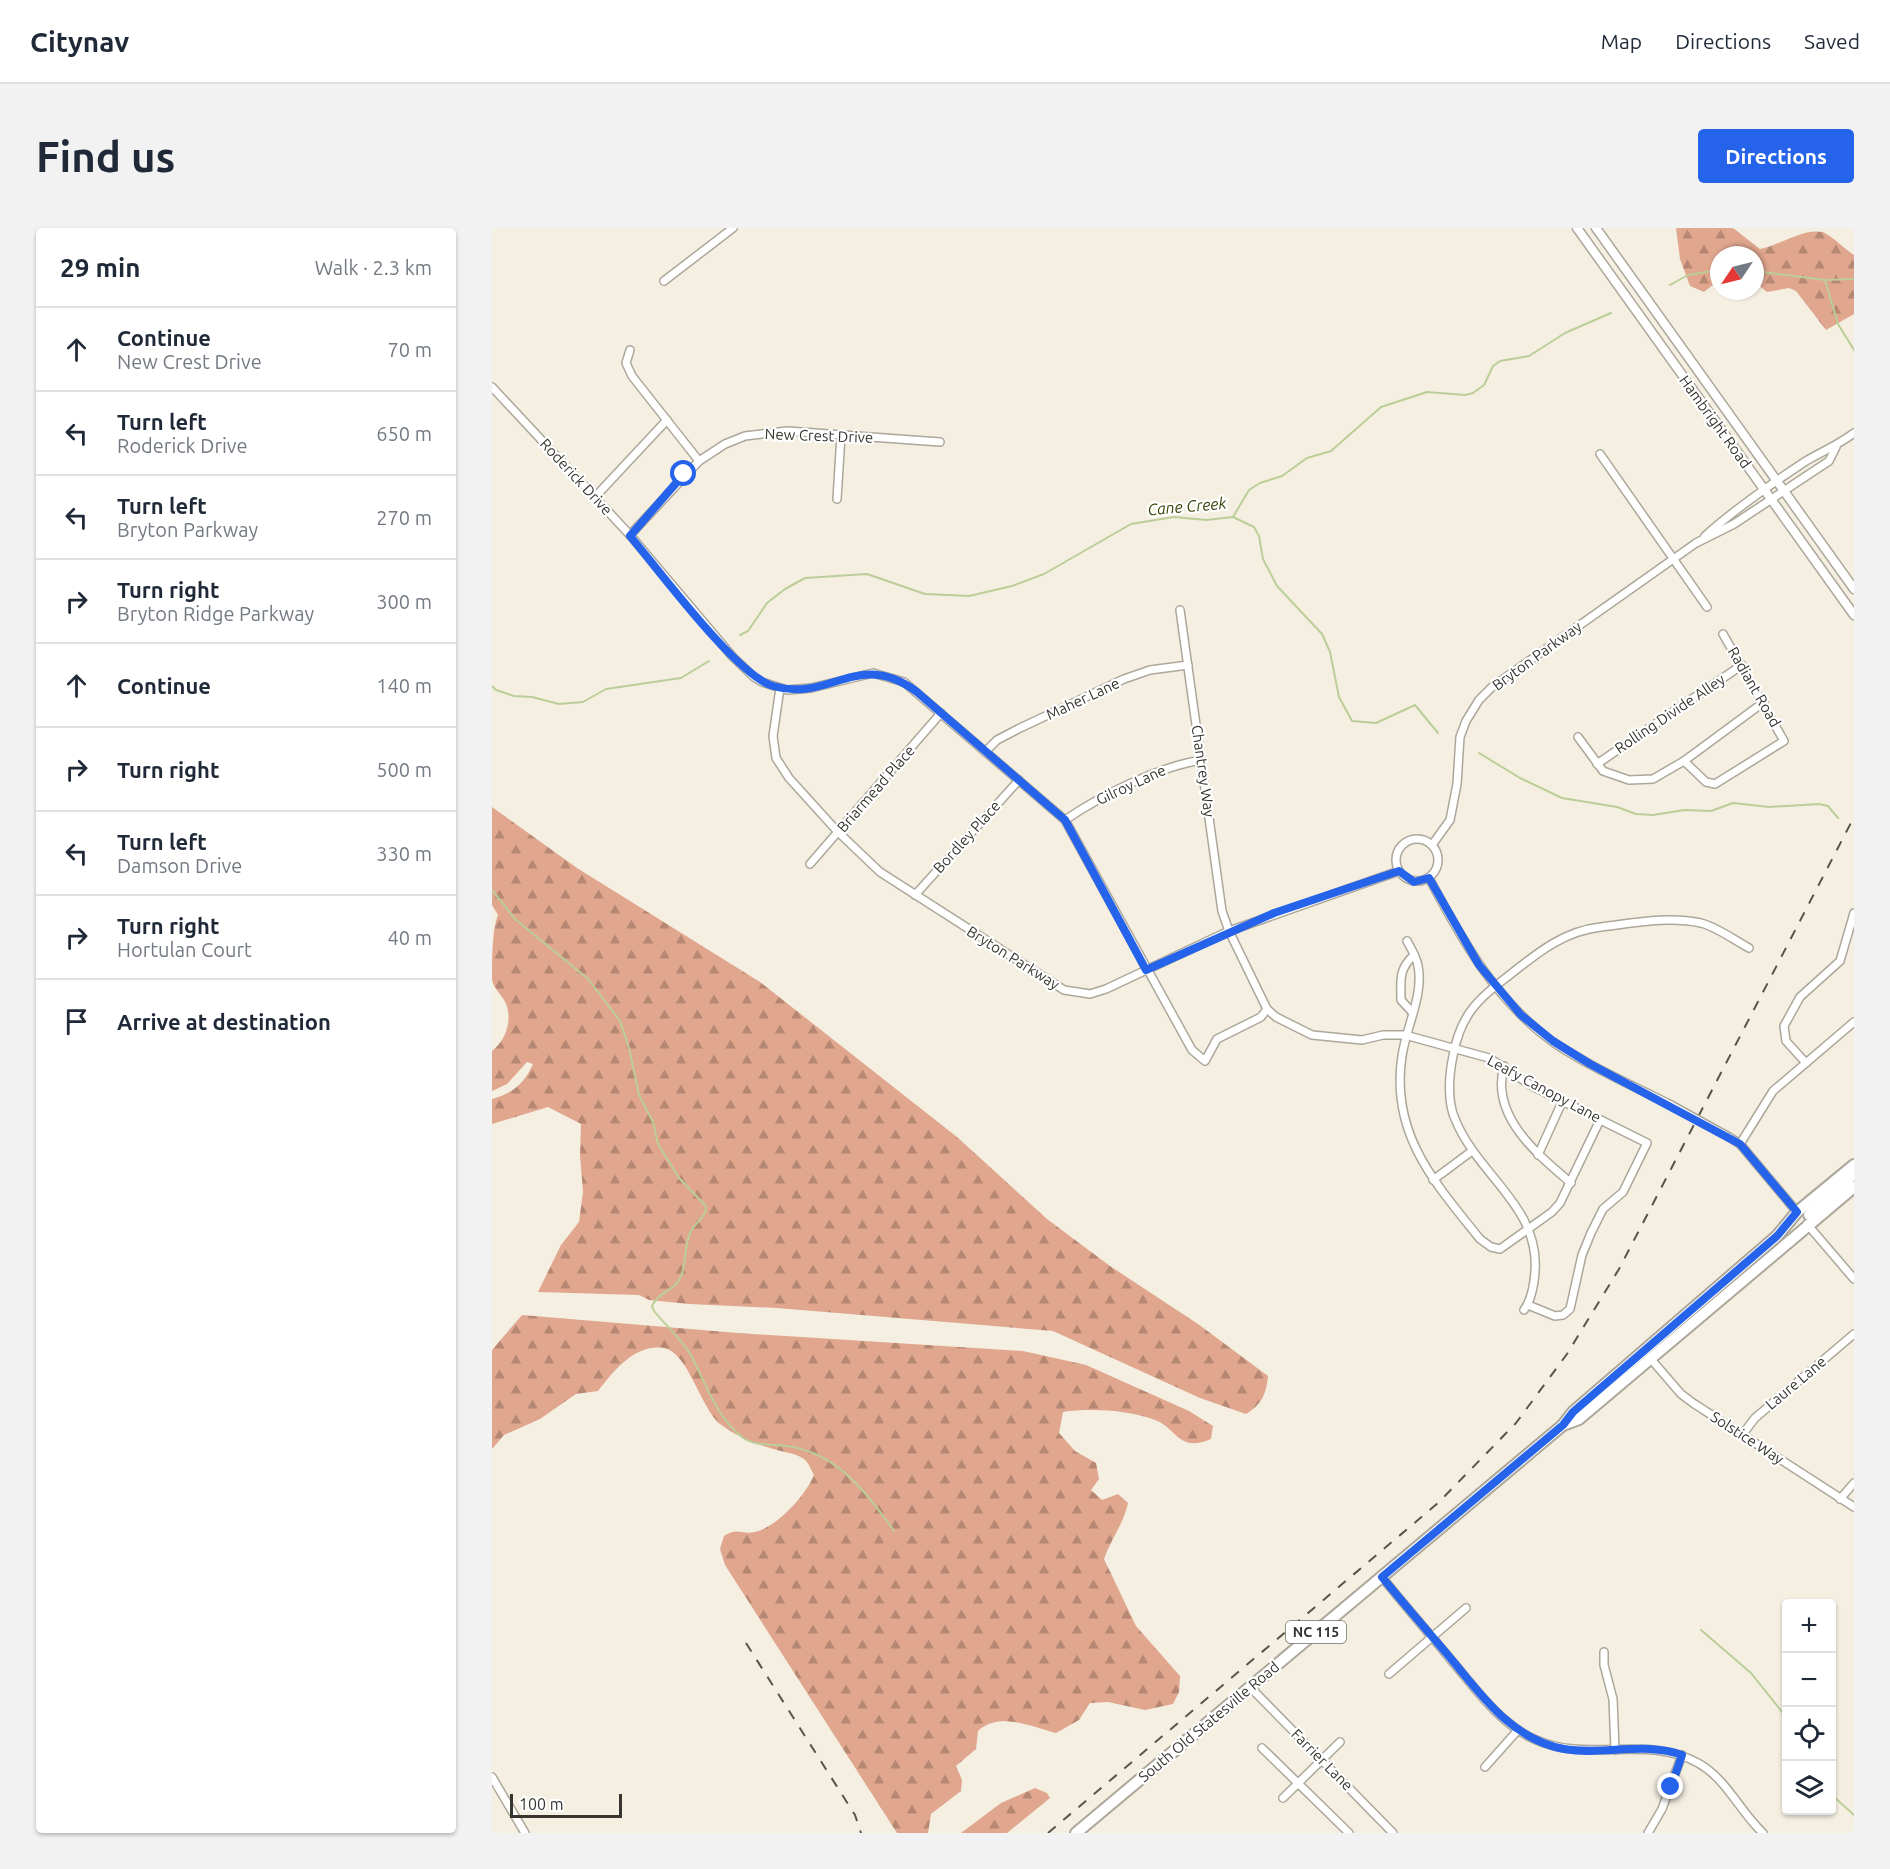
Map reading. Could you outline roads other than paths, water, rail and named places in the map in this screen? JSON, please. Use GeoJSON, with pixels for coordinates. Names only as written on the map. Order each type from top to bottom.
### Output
{"type":"FeatureCollection","features":[{"type":"Feature","properties":{"kind":"main road","name":"South Old Statesville Road"},"geometry":{"type":"LineString","coordinates":[[1076,1833],[1563,1425],[1573,1412],[1777,1236],[1797,1212],[1854,1167]]}},
{"type":"Feature","properties":{"kind":"main road"},"geometry":{"type":"LineString","coordinates":[[1807,1224],[1810,1212],[1849,1179],[1854,1167]]}},
{"type":"Feature","properties":{"kind":"main road","name":"South Old Statesville Road"},"geometry":{"type":"LineString","coordinates":[[1563,1425],[1579,1419],[1854,1186]]}},
{"type":"Feature","properties":{"kind":"main road"},"geometry":{"type":"LineString","coordinates":[[1732,1289],[1753,1264],[1795,1227],[1798,1220],[1797,1212]]}},
{"type":"Feature","properties":{"kind":"street"},"geometry":{"type":"LineString","coordinates":[[664,281],[733,228]]}},
{"type":"Feature","properties":{"kind":"street","name":"Hambright Road"},"geometry":{"type":"LineString","coordinates":[[1577,228],[1854,615]]}},
{"type":"Feature","properties":{"kind":"street","name":"Hambright Road"},"geometry":{"type":"LineString","coordinates":[[1596,228],[1854,589]]}},
{"type":"Feature","properties":{"kind":"street"},"geometry":{"type":"LineString","coordinates":[[630,350],[627,357],[628,369],[699,461]]}},
{"type":"Feature","properties":{"kind":"street","name":"Roderick Drive"},"geometry":{"type":"LineString","coordinates":[[492,387],[630,536],[739,664],[762,682],[780,688],[798,690],[873,673],[904,682],[1065,820],[1192,1050],[1205,1061],[1216,1039],[1261,1017],[1267,1009]]}},
{"type":"Feature","properties":{"kind":"street"},"geometry":{"type":"LineString","coordinates":[[595,497],[667,420]]}},
{"type":"Feature","properties":{"kind":"street","name":"New Crest Drive"},"geometry":{"type":"LineString","coordinates":[[630,536],[699,461],[725,444],[755,434],[787,431],[940,442]]}},
{"type":"Feature","properties":{"kind":"street"},"geometry":{"type":"LineString","coordinates":[[1836,447],[1854,432]]}},
{"type":"Feature","properties":{"kind":"street"},"geometry":{"type":"LineString","coordinates":[[837,499],[841,435]]}},
{"type":"Feature","properties":{"kind":"street","name":"Bryton Parkway"},"geometry":{"type":"LineString","coordinates":[[1696,543],[1734,524],[1829,461],[1836,447]]}},
{"type":"Feature","properties":{"kind":"street","name":"Bryton Parkway"},"geometry":{"type":"LineString","coordinates":[[1432,845],[1450,820],[1457,784],[1460,737],[1466,721],[1479,700],[1524,664],[1696,543],[1728,515],[1764,489],[1821,452],[1836,447]]}},
{"type":"Feature","properties":{"kind":"street"},"geometry":{"type":"LineString","coordinates":[[1600,454],[1707,607]]}},
{"type":"Feature","properties":{"kind":"street","name":"Chantrey Way"},"geometry":{"type":"LineString","coordinates":[[1180,610],[1222,911],[1229,931],[1267,1009]]}},
{"type":"Feature","properties":{"kind":"street","name":"Radiant Road"},"geometry":{"type":"LineString","coordinates":[[1684,761],[1706,782],[1715,784],[1784,741],[1764,702],[1723,634]]}},
{"type":"Feature","properties":{"kind":"street","name":"Maher Lane"},"geometry":{"type":"LineString","coordinates":[[985,752],[997,740],[1124,679],[1150,670],[1188,665]]}},
{"type":"Feature","properties":{"kind":"street","name":"Rolling Divide Alley"},"geometry":{"type":"LineString","coordinates":[[1598,764],[1742,665]]}},
{"type":"Feature","properties":{"kind":"street","name":"Bryton Parkway"},"geometry":{"type":"LineString","coordinates":[[780,688],[773,736],[776,758],[789,778],[838,832],[880,872],[1064,990],[1090,994],[1229,931],[1399,871]]}},
{"type":"Feature","properties":{"kind":"street"},"geometry":{"type":"LineString","coordinates":[[1578,737],[1603,771],[1629,780],[1653,779],[1684,761],[1764,702]]}},
{"type":"Feature","properties":{"kind":"street","name":"Briarmead Place"},"geometry":{"type":"LineString","coordinates":[[810,864],[941,713]]}},
{"type":"Feature","properties":{"kind":"street","name":"Gilroy Lane"},"geometry":{"type":"LineString","coordinates":[[1065,820],[1082,808],[1166,768],[1202,760]]}},
{"type":"Feature","properties":{"kind":"street","name":"Bordley Place"},"geometry":{"type":"LineString","coordinates":[[915,895],[1018,780]]}},
{"type":"Feature","properties":{"kind":"street"},"geometry":{"type":"LineString","coordinates":[[1413,839],[1420,839],[1432,845],[1438,857],[1438,864],[1429,878],[1414,882],[1399,871],[1396,858],[1402,846],[1413,839]]}},
{"type":"Feature","properties":{"kind":"street"},"geometry":{"type":"LineString","coordinates":[[1429,878],[1454,926],[1494,986],[1521,1015],[1553,1041],[1590,1064],[1671,1105],[1740,1144],[1797,1212]]}},
{"type":"Feature","properties":{"kind":"street"},"geometry":{"type":"LineString","coordinates":[[1806,1063],[1785,1041],[1784,1026],[1800,997],[1840,961],[1851,937],[1854,913]]}},
{"type":"Feature","properties":{"kind":"street"},"geometry":{"type":"LineString","coordinates":[[1530,1228],[1472,1151],[1454,1117],[1450,1099],[1450,1070],[1458,1031],[1471,1008],[1494,986],[1555,940],[1587,928],[1667,920],[1702,924],[1749,948]]}},
{"type":"Feature","properties":{"kind":"street"},"geometry":{"type":"LineString","coordinates":[[1407,941],[1418,966],[1418,988],[1401,1059],[1401,1092],[1406,1127],[1412,1143],[1433,1180],[1480,1239],[1491,1247],[1500,1249],[1509,1245],[1552,1212],[1570,1183],[1600,1120]]}},
{"type":"Feature","properties":{"kind":"street"},"geometry":{"type":"LineString","coordinates":[[1412,1012],[1403,1005],[1401,1000],[1401,976],[1404,964],[1414,955]]}},
{"type":"Feature","properties":{"kind":"street","name":"Leafy Canopy Lane"},"geometry":{"type":"LineString","coordinates":[[1267,1009],[1276,1017],[1312,1035],[1362,1040],[1383,1035],[1405,1035],[1489,1058],[1534,1087],[1647,1143],[1623,1192],[1603,1209],[1591,1233],[1582,1256],[1570,1309],[1563,1315],[1555,1316],[1526,1308],[1534,1284],[1536,1257],[1530,1228]]}},
{"type":"Feature","properties":{"kind":"street"},"geometry":{"type":"LineString","coordinates":[[1740,1144],[1773,1091],[1854,1022]]}},
{"type":"Feature","properties":{"kind":"street"},"geometry":{"type":"LineString","coordinates":[[1504,1066],[1500,1078],[1501,1100],[1512,1122],[1538,1155],[1570,1183]]}},
{"type":"Feature","properties":{"kind":"street"},"geometry":{"type":"LineString","coordinates":[[1538,1155],[1563,1101]]}},
{"type":"Feature","properties":{"kind":"street"},"geometry":{"type":"LineString","coordinates":[[1433,1180],[1472,1151]]}},
{"type":"Feature","properties":{"kind":"street"},"geometry":{"type":"LineString","coordinates":[[1807,1224],[1854,1279]]}},
{"type":"Feature","properties":{"kind":"street","name":"Laure Lane"},"geometry":{"type":"LineString","coordinates":[[1742,1435],[1755,1418],[1854,1334]]}},
{"type":"Feature","properties":{"kind":"street","name":"Solstice Way"},"geometry":{"type":"LineString","coordinates":[[1650,1358],[1681,1394],[1854,1507]]}},
{"type":"Feature","properties":{"kind":"street"},"geometry":{"type":"LineString","coordinates":[[1840,1499],[1854,1483]]}},
{"type":"Feature","properties":{"kind":"street"},"geometry":{"type":"LineString","coordinates":[[1382,1577],[1493,1709],[1518,1730],[1533,1739],[1565,1749],[1655,1748],[1682,1755],[1713,1773],[1763,1833]]}},
{"type":"Feature","properties":{"kind":"street"},"geometry":{"type":"LineString","coordinates":[[1389,1674],[1466,1608]]}},
{"type":"Feature","properties":{"kind":"street"},"geometry":{"type":"LineString","coordinates":[[1604,1652],[1604,1665],[1613,1699],[1615,1750]]}},
{"type":"Feature","properties":{"kind":"street","name":"Farrier Lane"},"geometry":{"type":"LineString","coordinates":[[1250,1687],[1393,1833]]}},
{"type":"Feature","properties":{"kind":"street"},"geometry":{"type":"LineString","coordinates":[[1485,1767],[1518,1730]]}},
{"type":"Feature","properties":{"kind":"street"},"geometry":{"type":"LineString","coordinates":[[1283,1798],[1341,1742]]}},
{"type":"Feature","properties":{"kind":"street"},"geometry":{"type":"LineString","coordinates":[[1262,1748],[1349,1833]]}},
{"type":"Feature","properties":{"kind":"street"},"geometry":{"type":"LineString","coordinates":[[1648,1833],[1662,1809],[1682,1755]]}},
{"type":"Feature","properties":{"kind":"street"},"geometry":{"type":"LineString","coordinates":[[492,1777],[525,1833]]}},
{"type":"Feature","properties":{"kind":"waterway","name":"Cane Creek"},"geometry":{"type":"LineString","coordinates":[[1670,285],[1688,275],[1710,271]]}},
{"type":"Feature","properties":{"kind":"waterway","name":"Cane Creek"},"geometry":{"type":"LineString","coordinates":[[1764,272],[1825,280],[1854,279]]}},
{"type":"Feature","properties":{"kind":"waterway"},"geometry":{"type":"LineString","coordinates":[[1825,280],[1838,324],[1854,350]]}},
{"type":"Feature","properties":{"kind":"waterway","name":"Cane Creek"},"geometry":{"type":"LineString","coordinates":[[1233,517],[1249,490],[1260,483],[1282,476],[1307,458],[1331,451],[1381,407],[1427,392],[1465,395],[1473,393],[1484,385],[1493,366],[1500,361],[1529,356],[1565,333],[1611,313]]}},
{"type":"Feature","properties":{"kind":"waterway","name":"Cane Creek"},"geometry":{"type":"LineString","coordinates":[[740,635],[748,631],[767,603],[785,589],[805,578],[867,574],[925,594],[969,596],[1012,586],[1044,574],[1131,524],[1174,517],[1206,520],[1233,517],[1254,527],[1259,536],[1263,559],[1277,586],[1322,634],[1330,652],[1339,697],[1352,721],[1376,723],[1415,705],[1438,733]]}},
{"type":"Feature","properties":{"kind":"waterway","name":"Cane Creek"},"geometry":{"type":"LineString","coordinates":[[492,686],[496,690],[514,696],[532,697],[559,704],[583,702],[606,689],[681,678],[709,661]]}},
{"type":"Feature","properties":{"kind":"waterway"},"geometry":{"type":"LineString","coordinates":[[1479,753],[1520,778],[1562,798],[1617,807],[1636,814],[1653,815],[1684,810],[1711,811],[1733,803],[1769,807],[1819,804],[1828,806],[1838,818]]}},
{"type":"Feature","properties":{"kind":"waterway"},"geometry":{"type":"LineString","coordinates":[[492,890],[515,919],[588,979],[620,1021],[629,1048],[639,1095],[653,1122],[658,1144],[679,1178],[706,1206],[704,1214],[690,1233],[680,1279],[654,1302],[652,1306],[654,1311],[686,1348],[714,1402],[726,1421],[742,1437],[752,1442],[786,1446],[821,1456],[849,1476],[894,1531]]}},
{"type":"Feature","properties":{"kind":"waterway"},"geometry":{"type":"LineString","coordinates":[[1701,1630],[1751,1673],[1782,1712]]}},
{"type":"Feature","properties":{"kind":"waterway"},"geometry":{"type":"LineString","coordinates":[[1836,1799],[1854,1815]]}},
{"type":"Feature","properties":{"kind":"railway"},"geometry":{"type":"LineString","coordinates":[[1048,1833],[1438,1503],[1516,1423],[1567,1354],[1619,1269],[1854,817]]}},
{"type":"Feature","properties":{"kind":"railway"},"geometry":{"type":"LineString","coordinates":[[746,1643],[855,1815],[861,1833]]}}]}
